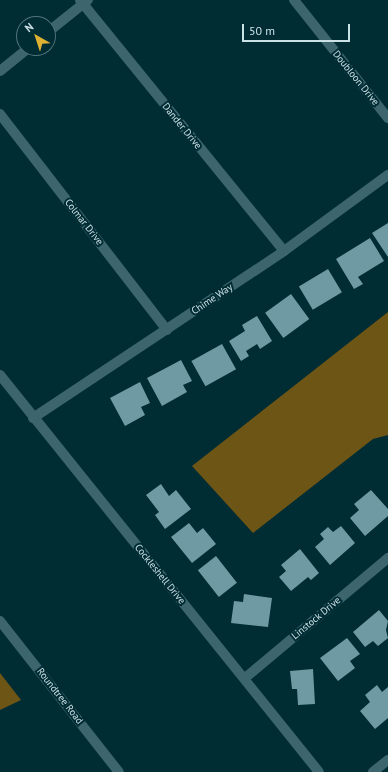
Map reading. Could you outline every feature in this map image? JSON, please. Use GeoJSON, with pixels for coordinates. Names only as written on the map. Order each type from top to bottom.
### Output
{"type":"FeatureCollection","features":[{"type":"Feature","properties":{"kind":"street","name":"Doubloon Drive"},"geometry":{"type":"LineString","coordinates":[[294,0],[388,118]]}},
{"type":"Feature","properties":{"kind":"street"},"geometry":{"type":"LineString","coordinates":[[56,25],[84,1]]}},
{"type":"Feature","properties":{"kind":"street","name":"Dander Drive"},"geometry":{"type":"LineString","coordinates":[[84,1],[284,251]]}},
{"type":"Feature","properties":{"kind":"street"},"geometry":{"type":"LineString","coordinates":[[0,70],[18,56]]}},
{"type":"Feature","properties":{"kind":"street","name":"Colmar Drive"},"geometry":{"type":"LineString","coordinates":[[0,114],[167,330]]}},
{"type":"Feature","properties":{"kind":"street","name":"Chime Way"},"geometry":{"type":"LineString","coordinates":[[33,418],[284,251],[388,175]]}},
{"type":"Feature","properties":{"kind":"street","name":"Cockleshell Drive"},"geometry":{"type":"LineString","coordinates":[[0,375],[33,418],[319,772]]}},
{"type":"Feature","properties":{"kind":"street","name":"Linstock Drive"},"geometry":{"type":"LineString","coordinates":[[244,678],[388,558]]}},
{"type":"Feature","properties":{"kind":"street","name":"Roundtree Road"},"geometry":{"type":"LineString","coordinates":[[0,621],[120,772]]}},
{"type":"Feature","properties":{"kind":"street"},"geometry":{"type":"LineString","coordinates":[[373,772],[388,760]]}},
{"type":"Feature","properties":{"kind":"shaded area"},"geometry":{"type":"Polygon","coordinates":[[[388,312],[388,435],[373,439],[253,533],[192,466],[388,312]]]}},
{"type":"Feature","properties":{"kind":"shaded area"},"geometry":{"type":"Polygon","coordinates":[[[0,673],[21,700],[0,710],[0,673]]]}},
{"type":"Feature","properties":{"kind":"building"},"geometry":{"type":"Polygon","coordinates":[[[388,223],[388,257],[372,233],[388,223]]]}},
{"type":"Feature","properties":{"kind":"building"},"geometry":{"type":"Polygon","coordinates":[[[370,238],[384,261],[358,277],[363,284],[354,289],[336,259],[370,238]]]}},
{"type":"Feature","properties":{"kind":"building"},"geometry":{"type":"Polygon","coordinates":[[[328,269],[342,292],[313,310],[299,287],[328,269]]]}},
{"type":"Feature","properties":{"kind":"building"},"geometry":{"type":"Polygon","coordinates":[[[291,294],[309,319],[283,338],[265,313],[291,294]]]}},
{"type":"Feature","properties":{"kind":"building"},"geometry":{"type":"Polygon","coordinates":[[[257,316],[272,341],[260,349],[257,344],[246,351],[249,356],[241,361],[229,341],[245,331],[242,325],[257,316]]]}},
{"type":"Feature","properties":{"kind":"building"},"geometry":{"type":"Polygon","coordinates":[[[222,344],[236,369],[205,386],[191,361],[222,344]]]}},
{"type":"Feature","properties":{"kind":"building"},"geometry":{"type":"Polygon","coordinates":[[[181,360],[192,381],[183,385],[187,392],[162,406],[147,378],[181,360]]]}},
{"type":"Feature","properties":{"kind":"building"},"geometry":{"type":"Polygon","coordinates":[[[140,382],[150,403],[141,407],[145,415],[125,426],[110,398],[140,382]]]}},
{"type":"Feature","properties":{"kind":"building"},"geometry":{"type":"Polygon","coordinates":[[[161,484],[169,496],[176,490],[191,509],[165,529],[155,515],[159,512],[146,495],[161,484]]]}},
{"type":"Feature","properties":{"kind":"building"},"geometry":{"type":"Polygon","coordinates":[[[371,490],[388,509],[388,516],[365,536],[350,518],[359,510],[354,504],[371,490]]]}},
{"type":"Feature","properties":{"kind":"building"},"geometry":{"type":"Polygon","coordinates":[[[189,523],[197,533],[203,528],[216,544],[192,563],[171,537],[189,523]]]}},
{"type":"Feature","properties":{"kind":"building"},"geometry":{"type":"Polygon","coordinates":[[[341,526],[355,543],[330,565],[315,547],[324,539],[320,534],[328,527],[333,532],[341,526]]]}},
{"type":"Feature","properties":{"kind":"building"},"geometry":{"type":"Polygon","coordinates":[[[300,549],[319,573],[311,580],[308,577],[291,591],[279,577],[286,571],[281,565],[300,549]]]}},
{"type":"Feature","properties":{"kind":"building"},"geometry":{"type":"Polygon","coordinates":[[[216,556],[237,583],[219,597],[198,570],[216,556]]]}},
{"type":"Feature","properties":{"kind":"building"},"geometry":{"type":"Polygon","coordinates":[[[244,594],[272,598],[268,627],[231,623],[234,601],[243,602],[244,594]]]}},
{"type":"Feature","properties":{"kind":"building"},"geometry":{"type":"Polygon","coordinates":[[[379,610],[388,621],[386,630],[388,638],[378,646],[373,641],[365,647],[353,632],[379,610]]]}},
{"type":"Feature","properties":{"kind":"building"},"geometry":{"type":"Polygon","coordinates":[[[347,638],[360,654],[350,661],[355,668],[338,681],[320,658],[347,638]]]}},
{"type":"Feature","properties":{"kind":"building"},"geometry":{"type":"Polygon","coordinates":[[[313,669],[315,704],[298,705],[297,689],[292,689],[290,671],[313,669]]]}},
{"type":"Feature","properties":{"kind":"building"},"geometry":{"type":"Polygon","coordinates":[[[377,685],[382,692],[388,687],[388,718],[375,729],[360,711],[370,702],[365,695],[377,685]]]}}]}
